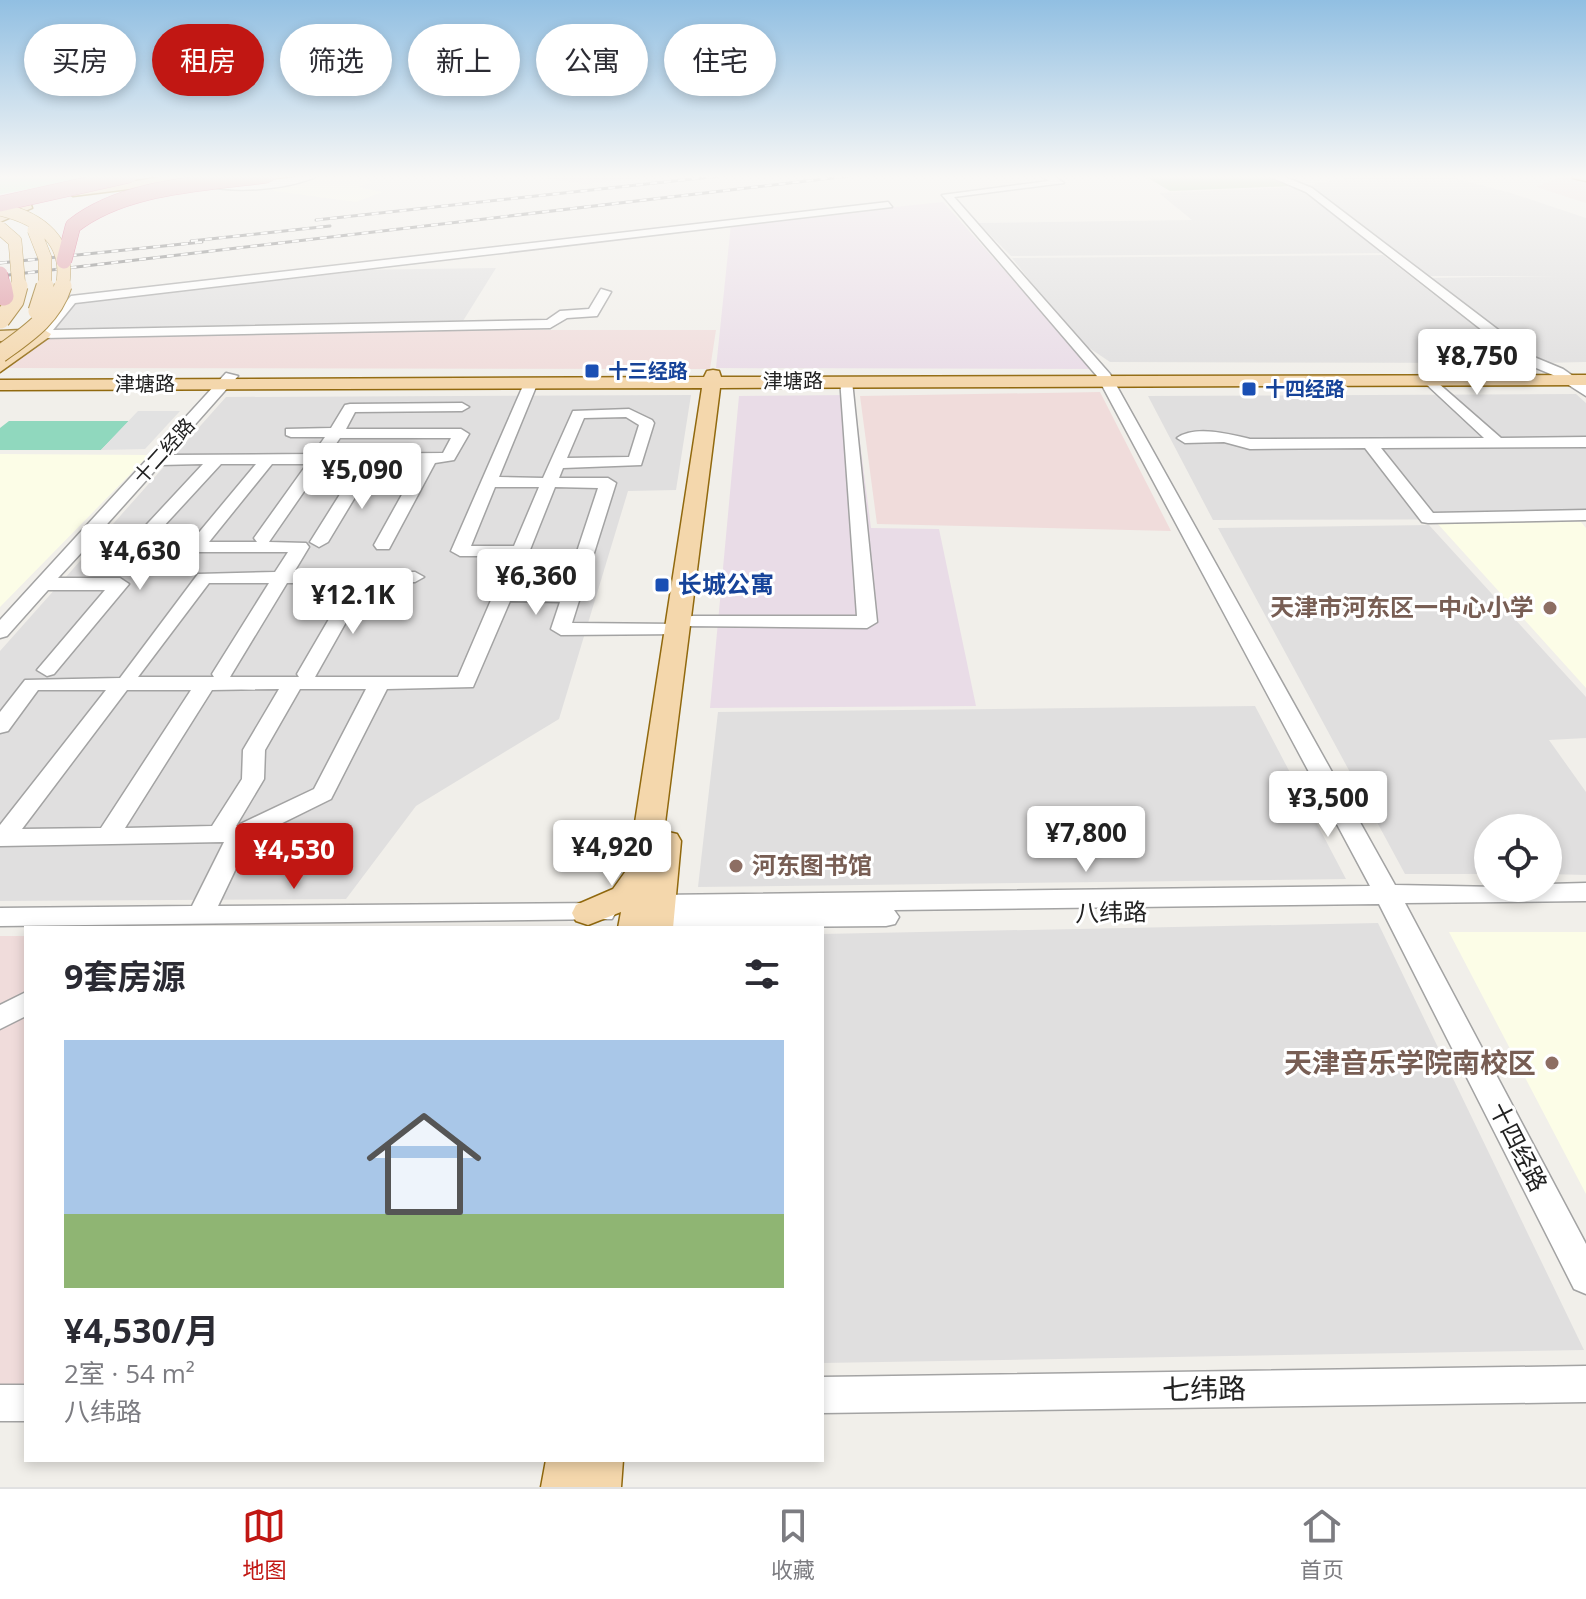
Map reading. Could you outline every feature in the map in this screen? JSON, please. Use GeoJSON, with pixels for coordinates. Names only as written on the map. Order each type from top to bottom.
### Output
{"type":"FeatureCollection","features":[{"type":"Feature","properties":{"kind":"highway"},"geometry":{"type":"LineString","coordinates":[[64,261],[66,244]]}},
{"type":"Feature","properties":{"kind":"highway"},"geometry":{"type":"LineString","coordinates":[[0,274],[4,296]]}},
{"type":"Feature","properties":{"kind":"main road"},"geometry":{"type":"LineString","coordinates":[[0,320],[18,299],[20,285],[15,244]]}},
{"type":"Feature","properties":{"kind":"main road"},"geometry":{"type":"LineString","coordinates":[[0,336],[29,306],[36,282],[32,244]]}},
{"type":"Feature","properties":{"kind":"main road"},"geometry":{"type":"LineString","coordinates":[[0,343],[38,310],[47,281],[41,244]]}},
{"type":"Feature","properties":{"kind":"main road"},"geometry":{"type":"LineString","coordinates":[[0,354],[45,319],[56,305],[65,286],[64,261],[55,244]]}},
{"type":"Feature","properties":{"kind":"main road"},"geometry":{"type":"LineString","coordinates":[[0,336],[43,334]]}},
{"type":"Feature","properties":{"kind":"main road"},"geometry":{"type":"LineString","coordinates":[[0,367],[43,334]]}},
{"type":"Feature","properties":{"kind":"main road","name":"津塘路"},"geometry":{"type":"LineString","coordinates":[[0,376],[720,385],[762,378],[1575,376]]}},
{"type":"Feature","properties":{"kind":"main road","name":"津塘路"},"geometry":{"type":"LineString","coordinates":[[762,378],[845,381],[1104,378],[1430,380],[1575,376]]}},
{"type":"Feature","properties":{"kind":"main road"},"geometry":{"type":"LineString","coordinates":[[645,921],[720,385],[734,387],[762,378]]}},
{"type":"Feature","properties":{"kind":"main road","name":"津塘路"},"geometry":{"type":"LineString","coordinates":[[0,385],[227,380],[720,385]]}},
{"type":"Feature","properties":{"kind":"main road"},"geometry":{"type":"LineString","coordinates":[[645,921],[642,870],[684,626]]}},
{"type":"Feature","properties":{"kind":"main road"},"geometry":{"type":"LineString","coordinates":[[588,913],[624,897],[642,870]]}},
{"type":"Feature","properties":{"kind":"main road"},"geometry":{"type":"LineString","coordinates":[[588,913],[645,921]]}},
{"type":"Feature","properties":{"kind":"main road"},"geometry":{"type":"LineString","coordinates":[[566,1487],[570,1462]]}},
{"type":"Feature","properties":{"kind":"main road"},"geometry":{"type":"LineString","coordinates":[[596,1487],[599,1462]]}},
{"type":"Feature","properties":{"kind":"street"},"geometry":{"type":"LineString","coordinates":[[43,334],[71,300],[549,244]]}},
{"type":"Feature","properties":{"kind":"street","name":"十四经路"},"geometry":{"type":"LineString","coordinates":[[987,244],[1104,378],[1390,902],[1586,1278]]}},
{"type":"Feature","properties":{"kind":"street"},"geometry":{"type":"LineString","coordinates":[[1379,244],[1529,360],[1575,376],[1586,392]]}},
{"type":"Feature","properties":{"kind":"street"},"geometry":{"type":"LineString","coordinates":[[43,334],[550,324],[564,314],[593,313],[605,292]]}},
{"type":"Feature","properties":{"kind":"street","name":"十二经路"},"geometry":{"type":"LineString","coordinates":[[0,632],[227,380]]}},
{"type":"Feature","properties":{"kind":"street"},"geometry":{"type":"LineString","coordinates":[[1430,380],[1498,443]]}},
{"type":"Feature","properties":{"kind":"street"},"geometry":{"type":"LineString","coordinates":[[488,482],[608,483],[561,629],[867,622],[845,381]]}},
{"type":"Feature","properties":{"kind":"street"},"geometry":{"type":"LineString","coordinates":[[521,551],[460,551],[531,382]]}},
{"type":"Feature","properties":{"kind":"street"},"geometry":{"type":"LineString","coordinates":[[263,538],[319,459],[350,408],[462,407]]}},
{"type":"Feature","properties":{"kind":"street"},"geometry":{"type":"LineString","coordinates":[[0,726],[32,684],[300,678],[380,683],[466,683],[578,414],[629,413],[647,423],[635,462],[558,463]]}},
{"type":"Feature","properties":{"kind":"street"},"geometry":{"type":"LineString","coordinates":[[157,460],[429,459],[448,457],[461,434],[291,432]]}},
{"type":"Feature","properties":{"kind":"street"},"geometry":{"type":"LineString","coordinates":[[1185,438],[1224,437],[1250,444],[1586,442]]}},
{"type":"Feature","properties":{"kind":"street"},"geometry":{"type":"LineString","coordinates":[[1370,444],[1428,518],[1586,515]]}},
{"type":"Feature","properties":{"kind":"street"},"geometry":{"type":"LineString","coordinates":[[196,547],[268,459]]}},
{"type":"Feature","properties":{"kind":"street"},"geometry":{"type":"LineString","coordinates":[[319,542],[370,459]]}},
{"type":"Feature","properties":{"kind":"street"},"geometry":{"type":"LineString","coordinates":[[383,545],[429,459]]}},
{"type":"Feature","properties":{"kind":"street"},"geometry":{"type":"LineString","coordinates":[[145,536],[216,460]]}},
{"type":"Feature","properties":{"kind":"street"},"geometry":{"type":"LineString","coordinates":[[76,547],[300,547],[108,836]]}},
{"type":"Feature","properties":{"kind":"street"},"geometry":{"type":"LineString","coordinates":[[178,920],[230,834],[253,779],[254,750],[362,577]]}},
{"type":"Feature","properties":{"kind":"street"},"geometry":{"type":"LineString","coordinates":[[2,838],[204,578],[415,577]]}},
{"type":"Feature","properties":{"kind":"street"},"geometry":{"type":"LineString","coordinates":[[42,584],[120,584],[47,670]]}},
{"type":"Feature","properties":{"kind":"street"},"geometry":{"type":"LineString","coordinates":[[502,595],[571,597]]}},
{"type":"Feature","properties":{"kind":"street"},"geometry":{"type":"LineString","coordinates":[[2,838],[230,834],[323,794],[380,683]]}},
{"type":"Feature","properties":{"kind":"street","name":"八纬路"},"geometry":{"type":"LineString","coordinates":[[645,921],[1390,902],[1586,892]]}},
{"type":"Feature","properties":{"kind":"street","name":"八纬路"},"geometry":{"type":"LineString","coordinates":[[1390,902],[1586,906]]}},
{"type":"Feature","properties":{"kind":"street"},"geometry":{"type":"LineString","coordinates":[[0,917],[178,920],[588,913]]}},
{"type":"Feature","properties":{"kind":"street"},"geometry":{"type":"LineString","coordinates":[[0,1018],[24,1004]]}},
{"type":"Feature","properties":{"kind":"street","name":"七纬路"},"geometry":{"type":"LineString","coordinates":[[824,1395],[1586,1384]]}},
{"type":"Feature","properties":{"kind":"street"},"geometry":{"type":"LineString","coordinates":[[0,1403],[24,1403]]}},
{"type":"Feature","properties":{"kind":"shaded area"},"geometry":{"type":"Polygon","coordinates":[[[729,244],[981,244],[1093,369],[716,368],[729,244]]]}},
{"type":"Feature","properties":{"kind":"shaded area"},"geometry":{"type":"Polygon","coordinates":[[[999,244],[1586,244],[1586,362],[1539,363],[1428,278],[1558,276],[1425,276],[1394,253],[1011,256],[999,244]]]}},
{"type":"Feature","properties":{"kind":"shaded area"},"geometry":{"type":"Polygon","coordinates":[[[1383,255],[1522,363],[1110,362],[1076,339],[1012,258],[1383,255]]]}},
{"type":"Feature","properties":{"kind":"shaded area"},"geometry":{"type":"Polygon","coordinates":[[[496,268],[458,329],[51,332],[76,300],[346,270],[496,268]]]}},
{"type":"Feature","properties":{"kind":"shaded area"},"geometry":{"type":"Polygon","coordinates":[[[716,330],[710,369],[7,368],[51,332],[716,330]]]}},
{"type":"Feature","properties":{"kind":"shaded area"},"geometry":{"type":"Polygon","coordinates":[[[1100,392],[1171,531],[877,524],[860,396],[1100,392]]]}},
{"type":"Feature","properties":{"kind":"shaded area"},"geometry":{"type":"Polygon","coordinates":[[[1576,394],[1586,403],[1586,519],[1213,520],[1148,396],[1576,394]]]}},
{"type":"Feature","properties":{"kind":"shaded area"},"geometry":{"type":"Polygon","coordinates":[[[691,395],[676,490],[628,491],[559,719],[416,806],[346,899],[0,901],[0,651],[226,397],[691,395]]]}},
{"type":"Feature","properties":{"kind":"shaded area"},"geometry":{"type":"Polygon","coordinates":[[[854,395],[871,528],[939,529],[976,706],[710,708],[739,396],[854,395]]]}},
{"type":"Feature","properties":{"kind":"shaded area"},"geometry":{"type":"Polygon","coordinates":[[[138,411],[180,411],[145,449],[101,450],[138,411]]]}},
{"type":"Feature","properties":{"kind":"shaded area"},"geometry":{"type":"Polygon","coordinates":[[[0,454],[149,455],[0,607],[0,454]]]}},
{"type":"Feature","properties":{"kind":"shaded area","name":"天津市河东区一中心小学"},"geometry":{"type":"Polygon","coordinates":[[[1581,522],[1586,528],[1586,688],[1437,523],[1581,522]]]}},
{"type":"Feature","properties":{"kind":"shaded area"},"geometry":{"type":"Polygon","coordinates":[[[1429,525],[1586,697],[1586,738],[1549,740],[1586,792],[1586,875],[1562,874],[1562,814],[1474,814],[1474,874],[1405,874],[1218,528],[1429,525]]]}},
{"type":"Feature","properties":{"kind":"shaded area"},"geometry":{"type":"Polygon","coordinates":[[[1255,706],[1346,879],[698,887],[718,712],[1255,706]]]}},
{"type":"Feature","properties":{"kind":"shaded area"},"geometry":{"type":"Polygon","coordinates":[[[1378,923],[1584,1350],[824,1363],[824,934],[1378,923]]]}},
{"type":"Feature","properties":{"kind":"shaded area","name":"天津音乐学院南校区"},"geometry":{"type":"Polygon","coordinates":[[[1449,932],[1586,932],[1586,1194],[1449,932]]]}},
{"type":"Feature","properties":{"kind":"shaded area"},"geometry":{"type":"Polygon","coordinates":[[[0,936],[24,936],[24,1392],[0,1393],[0,936]]]}},
{"type":"Feature","properties":{"kind":"green space"},"geometry":{"type":"Polygon","coordinates":[[[9,421],[129,421],[101,450],[0,450],[0,428],[9,421]]]}},
{"type":"Feature","properties":{"kind":"railway"},"geometry":{"type":"LineString","coordinates":[[0,263],[179,244]]}},
{"type":"Feature","properties":{"kind":"railway"},"geometry":{"type":"LineString","coordinates":[[0,276],[268,244]]}},
{"type":"Feature","properties":{"kind":"place","name":"十三经路"},"geometry":{"type":"Point","coordinates":[592,371]}},
{"type":"Feature","properties":{"kind":"place","name":"十四经路"},"geometry":{"type":"Point","coordinates":[1249,389]}},
{"type":"Feature","properties":{"kind":"place","name":"长城公寓"},"geometry":{"type":"Point","coordinates":[662,585]}},
{"type":"Feature","properties":{"kind":"place","name":"天津市河东区一中心小学"},"geometry":{"type":"Point","coordinates":[1550,608]}},
{"type":"Feature","properties":{"kind":"place","name":"河东图书馆"},"geometry":{"type":"Point","coordinates":[736,866]}},
{"type":"Feature","properties":{"kind":"place","name":"天津音乐学院南校区"},"geometry":{"type":"Point","coordinates":[1552,1063]}}]}
